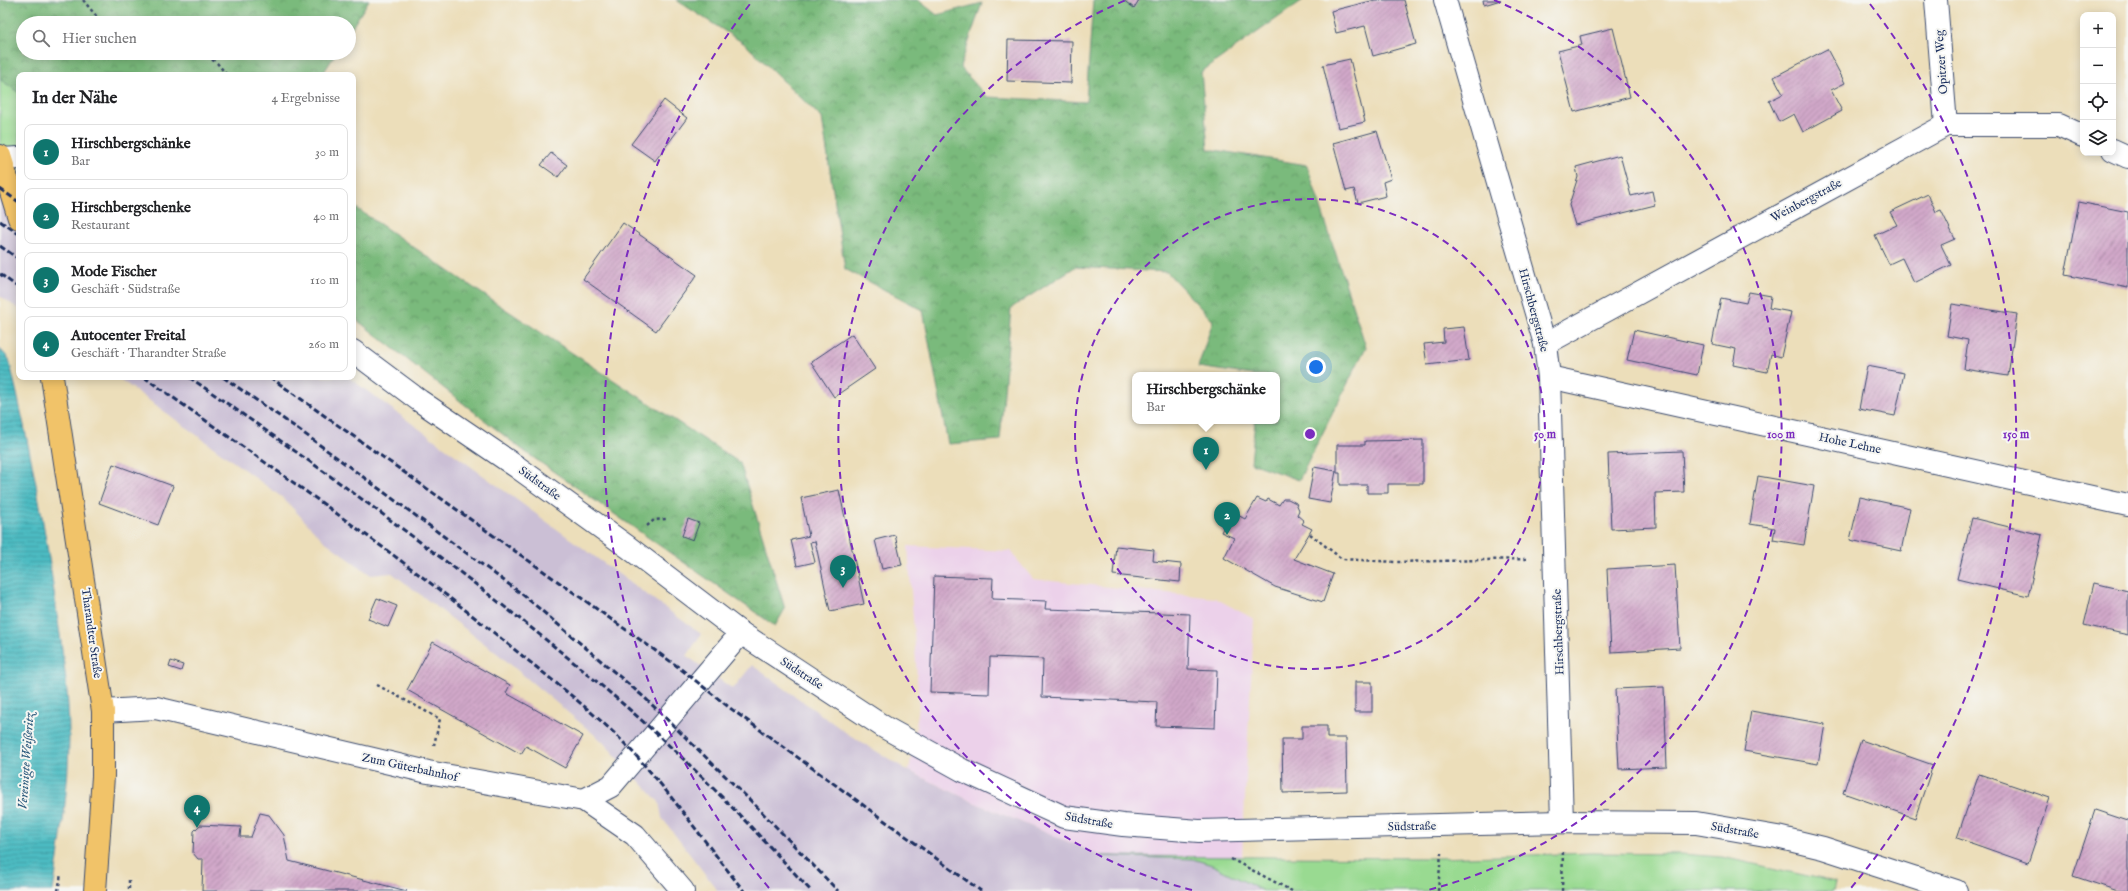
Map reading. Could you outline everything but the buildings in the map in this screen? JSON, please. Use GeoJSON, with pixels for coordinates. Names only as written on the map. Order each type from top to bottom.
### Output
{"type":"FeatureCollection","features":[{"type":"Feature","properties":{"kind":"main road"},"geometry":{"type":"LineString","coordinates":[[7,158],[16,203]]}},
{"type":"Feature","properties":{"kind":"main road","name":"Tharandter Straße"},"geometry":{"type":"LineString","coordinates":[[52,380],[103,711],[103,776],[95,891]]}},
{"type":"Feature","properties":{"kind":"street","name":"Hirschbergstraße"},"geometry":{"type":"LineString","coordinates":[[1445,0],[1546,344],[1550,377],[1562,822]]}},
{"type":"Feature","properties":{"kind":"street","name":"Opitzer Weg"},"geometry":{"type":"LineString","coordinates":[[1936,0],[1946,125]]}},
{"type":"Feature","properties":{"kind":"street","name":"Weinbergstraße"},"geometry":{"type":"LineString","coordinates":[[1546,344],[1946,125],[2059,125],[2080,135]]}},
{"type":"Feature","properties":{"kind":"street"},"geometry":{"type":"LineString","coordinates":[[2116,151],[2128,157]]}},
{"type":"Feature","properties":{"kind":"street","name":"Südstraße"},"geometry":{"type":"LineString","coordinates":[[356,353],[420,402],[517,467],[622,542],[741,633],[884,727],[962,770],[1064,817],[1123,825],[1198,831],[1562,822],[1696,823],[1777,837],[1823,848],[1956,891]]}},
{"type":"Feature","properties":{"kind":"street","name":"Hohe Lehne"},"geometry":{"type":"LineString","coordinates":[[1550,377],[2128,505]]}},
{"type":"Feature","properties":{"kind":"street"},"geometry":{"type":"LineString","coordinates":[[584,800],[612,786],[741,633]]}},
{"type":"Feature","properties":{"kind":"street","name":"Zum Güterbahnhof"},"geometry":{"type":"LineString","coordinates":[[103,711],[156,708],[428,772],[584,800],[635,835],[683,891]]}},
{"type":"Feature","properties":{"kind":"path"},"geometry":{"type":"LineString","coordinates":[[84,0],[97,16]]}},
{"type":"Feature","properties":{"kind":"path"},"geometry":{"type":"LineString","coordinates":[[212,60],[224,72]]}},
{"type":"Feature","properties":{"kind":"path"},"geometry":{"type":"LineString","coordinates":[[1310,534],[1342,559],[1396,562],[1526,559]]}},
{"type":"Feature","properties":{"kind":"path"},"geometry":{"type":"LineString","coordinates":[[377,685],[440,719],[433,747]]}},
{"type":"Feature","properties":{"kind":"path"},"geometry":{"type":"LineString","coordinates":[[1562,891],[1563,848]]}},
{"type":"Feature","properties":{"kind":"path"},"geometry":{"type":"LineString","coordinates":[[1438,891],[1441,849]]}},
{"type":"Feature","properties":{"kind":"path"},"geometry":{"type":"LineString","coordinates":[[1226,857],[1292,891]]}},
{"type":"Feature","properties":{"kind":"path"},"geometry":{"type":"LineString","coordinates":[[58,891],[61,874]]}},
{"type":"Feature","properties":{"kind":"path"},"geometry":{"type":"LineString","coordinates":[[129,880],[129,891]]}},
{"type":"Feature","properties":{"kind":"shaded area"},"geometry":{"type":"Polygon","coordinates":[[[0,169],[16,180],[16,307],[0,296],[0,169]]]}},
{"type":"Feature","properties":{"kind":"shaded area"},"geometry":{"type":"Polygon","coordinates":[[[121,380],[352,380],[701,634],[687,656],[733,689],[752,665],[848,734],[909,771],[973,802],[1102,856],[1193,859],[1212,865],[1263,891],[718,891],[662,818],[659,802],[602,741],[498,654],[392,573],[371,575],[323,540],[283,498],[121,380]]]}},
{"type":"Feature","properties":{"kind":"shaded area"},"geometry":{"type":"Polygon","coordinates":[[[908,546],[1010,551],[1033,579],[1215,598],[1254,619],[1242,858],[1102,856],[973,802],[909,771],[919,707],[908,546]]]}},
{"type":"Feature","properties":{"kind":"green space"},"geometry":{"type":"Polygon","coordinates":[[[0,0],[369,0],[356,21],[356,16],[16,16],[16,60],[332,60],[324,72],[16,72],[16,91],[0,79],[0,0]]]}},
{"type":"Feature","properties":{"kind":"green space"},"geometry":{"type":"Polygon","coordinates":[[[676,0],[918,0],[937,15],[982,3],[960,67],[987,97],[1086,102],[1093,0],[1303,0],[1201,72],[1208,149],[1307,165],[1366,347],[1299,480],[1251,463],[1255,424],[1280,424],[1280,372],[1232,372],[1198,367],[1213,321],[1167,272],[1075,267],[1011,308],[1000,440],[948,444],[923,310],[845,269],[822,118],[745,44],[676,0]]]}},
{"type":"Feature","properties":{"kind":"green space"},"geometry":{"type":"Polygon","coordinates":[[[0,79],[16,91],[16,180],[0,169],[0,79]]]}},
{"type":"Feature","properties":{"kind":"green space"},"geometry":{"type":"Polygon","coordinates":[[[356,208],[496,303],[740,463],[785,609],[775,626],[524,451],[356,319],[356,208]]]}},
{"type":"Feature","properties":{"kind":"green space"},"geometry":{"type":"Polygon","coordinates":[[[1592,853],[1680,854],[1722,857],[1835,882],[1833,891],[1263,891],[1212,865],[1193,859],[1102,856],[1437,858],[1592,853]]]}},
{"type":"Feature","properties":{"kind":"water","name":"Vereinigte Weißeritz"},"geometry":{"type":"Polygon","coordinates":[[[0,349],[9,359],[36,486],[53,582],[67,690],[69,720],[68,774],[62,832],[53,891],[0,891],[0,349]]]}},
{"type":"Feature","properties":{"kind":"railway"},"geometry":{"type":"LineString","coordinates":[[0,189],[16,200]]}},
{"type":"Feature","properties":{"kind":"railway"},"geometry":{"type":"LineString","coordinates":[[0,221],[16,232]]}},
{"type":"Feature","properties":{"kind":"railway"},"geometry":{"type":"LineString","coordinates":[[0,246],[16,257]]}},
{"type":"Feature","properties":{"kind":"railway"},"geometry":{"type":"LineString","coordinates":[[0,274],[16,286]]}},
{"type":"Feature","properties":{"kind":"railway"},"geometry":{"type":"LineString","coordinates":[[148,380],[382,547],[475,617],[590,711],[612,731],[648,769],[744,891]]}},
{"type":"Feature","properties":{"kind":"railway"},"geometry":{"type":"LineString","coordinates":[[193,380],[302,456],[414,538],[469,579],[577,665],[654,731],[700,775],[811,891]]}},
{"type":"Feature","properties":{"kind":"railway"},"geometry":{"type":"LineString","coordinates":[[227,380],[298,429],[522,594],[645,698],[753,803],[838,891]]}},
{"type":"Feature","properties":{"kind":"railway"},"geometry":{"type":"LineString","coordinates":[[274,380],[677,666],[730,708],[981,891]]}},
{"type":"Feature","properties":{"kind":"place","name":"Hirschbergschänke"},"geometry":{"type":"Point","coordinates":[1206,470]}},
{"type":"Feature","properties":{"kind":"place","name":"Hirschbergschenke"},"geometry":{"type":"Point","coordinates":[1227,535]}},
{"type":"Feature","properties":{"kind":"place","name":"Mode Fischer"},"geometry":{"type":"Point","coordinates":[843,588]}},
{"type":"Feature","properties":{"kind":"place","name":"Autocenter Freital"},"geometry":{"type":"Point","coordinates":[197,828]}}]}
